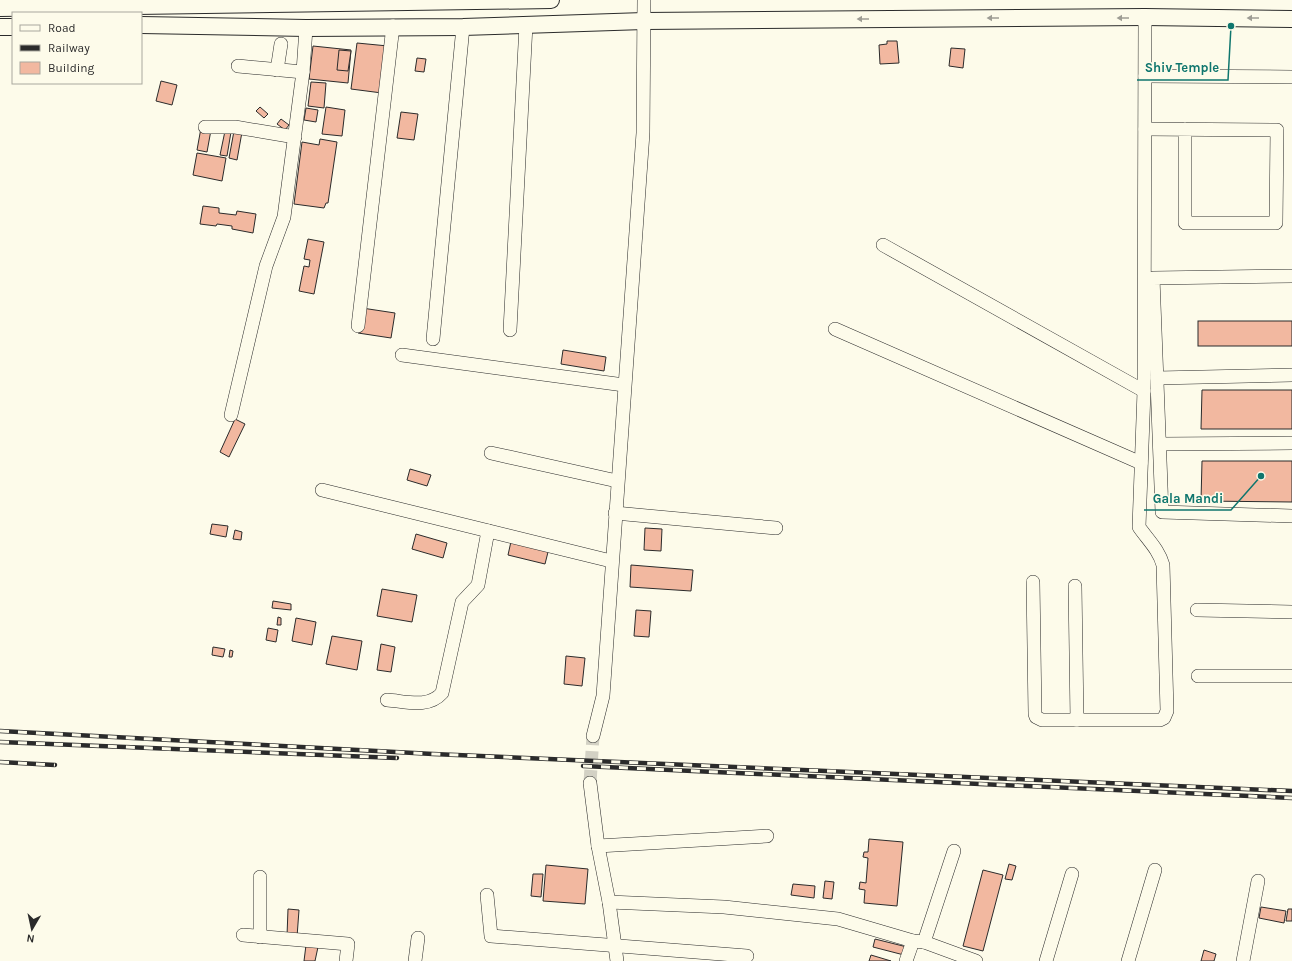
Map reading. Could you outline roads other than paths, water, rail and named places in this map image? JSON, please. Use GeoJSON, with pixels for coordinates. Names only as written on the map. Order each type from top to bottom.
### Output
{"type":"FeatureCollection","features":[{"type":"Feature","properties":{"kind":"main road"},"geometry":{"type":"LineString","coordinates":[[0,8],[98,3],[551,0]]}},
{"type":"Feature","properties":{"kind":"main road"},"geometry":{"type":"LineString","coordinates":[[142,26],[306,28],[394,26],[463,27],[644,21],[1145,17],[1292,18]]}},
{"type":"Feature","properties":{"kind":"main road"},"geometry":{"type":"LineString","coordinates":[[0,27],[12,27]]}},
{"type":"Feature","properties":{"kind":"street"},"geometry":{"type":"LineString","coordinates":[[593,736],[603,696],[611,561],[643,133],[644,0]]}},
{"type":"Feature","properties":{"kind":"street"},"geometry":{"type":"LineString","coordinates":[[1033,582],[1034,714],[1036,717],[1042,720],[1160,720],[1166,715],[1164,564],[1160,553],[1146,539],[1139,528],[1144,391],[1145,17]]}},
{"type":"Feature","properties":{"kind":"street"},"geometry":{"type":"LineString","coordinates":[[510,330],[526,24]]}},
{"type":"Feature","properties":{"kind":"street"},"geometry":{"type":"LineString","coordinates":[[358,326],[394,26]]}},
{"type":"Feature","properties":{"kind":"street"},"geometry":{"type":"LineString","coordinates":[[433,339],[463,27]]}},
{"type":"Feature","properties":{"kind":"street"},"geometry":{"type":"LineString","coordinates":[[231,415],[266,266],[284,217],[303,72],[306,28]]}},
{"type":"Feature","properties":{"kind":"street"},"geometry":{"type":"LineString","coordinates":[[277,70],[281,44]]}},
{"type":"Feature","properties":{"kind":"street"},"geometry":{"type":"LineString","coordinates":[[238,66],[303,72]]}},
{"type":"Feature","properties":{"kind":"street"},"geometry":{"type":"LineString","coordinates":[[1145,76],[1292,77]]}},
{"type":"Feature","properties":{"kind":"street"},"geometry":{"type":"LineString","coordinates":[[205,127],[235,127],[295,137]]}},
{"type":"Feature","properties":{"kind":"street"},"geometry":{"type":"LineString","coordinates":[[1145,129],[1184,129],[1277,130],[1276,223],[1185,223],[1184,129]]}},
{"type":"Feature","properties":{"kind":"street"},"geometry":{"type":"LineString","coordinates":[[883,245],[1144,391]]}},
{"type":"Feature","properties":{"kind":"street"},"geometry":{"type":"LineString","coordinates":[[1292,276],[1153,278],[1162,512],[1292,516]]}},
{"type":"Feature","properties":{"kind":"street"},"geometry":{"type":"LineString","coordinates":[[835,329],[1141,463]]}},
{"type":"Feature","properties":{"kind":"street"},"geometry":{"type":"LineString","coordinates":[[402,355],[624,385]]}},
{"type":"Feature","properties":{"kind":"street"},"geometry":{"type":"LineString","coordinates":[[1157,378],[1292,374]]}},
{"type":"Feature","properties":{"kind":"street"},"geometry":{"type":"LineString","coordinates":[[1160,444],[1292,443]]}},
{"type":"Feature","properties":{"kind":"street"},"geometry":{"type":"LineString","coordinates":[[491,453],[617,481]]}},
{"type":"Feature","properties":{"kind":"street"},"geometry":{"type":"LineString","coordinates":[[322,490],[611,561]]}},
{"type":"Feature","properties":{"kind":"street"},"geometry":{"type":"LineString","coordinates":[[615,513],[776,528]]}},
{"type":"Feature","properties":{"kind":"street"},"geometry":{"type":"LineString","coordinates":[[387,700],[426,703],[437,698],[442,692],[462,602],[478,586],[488,531]]}},
{"type":"Feature","properties":{"kind":"street"},"geometry":{"type":"LineString","coordinates":[[1075,586],[1077,720]]}},
{"type":"Feature","properties":{"kind":"street"},"geometry":{"type":"LineString","coordinates":[[1197,610],[1292,612]]}},
{"type":"Feature","properties":{"kind":"street"},"geometry":{"type":"LineString","coordinates":[[1198,676],[1292,676]]}},
{"type":"Feature","properties":{"kind":"street"},"geometry":{"type":"LineString","coordinates":[[590,784],[598,846],[609,902],[617,961]]}},
{"type":"Feature","properties":{"kind":"street"},"geometry":{"type":"LineString","coordinates":[[598,846],[767,836]]}},
{"type":"Feature","properties":{"kind":"street"},"geometry":{"type":"LineString","coordinates":[[906,961],[918,941],[954,851]]}},
{"type":"Feature","properties":{"kind":"street"},"geometry":{"type":"LineString","coordinates":[[1128,961],[1155,870]]}},
{"type":"Feature","properties":{"kind":"street"},"geometry":{"type":"LineString","coordinates":[[1046,961],[1072,874]]}},
{"type":"Feature","properties":{"kind":"street"},"geometry":{"type":"LineString","coordinates":[[260,877],[260,937]]}},
{"type":"Feature","properties":{"kind":"street"},"geometry":{"type":"LineString","coordinates":[[1243,961],[1258,881]]}},
{"type":"Feature","properties":{"kind":"street"},"geometry":{"type":"LineString","coordinates":[[488,895],[491,936],[747,956]]}},
{"type":"Feature","properties":{"kind":"street"},"geometry":{"type":"LineString","coordinates":[[609,902],[724,906],[838,919],[918,941],[976,961]]}},
{"type":"Feature","properties":{"kind":"street"},"geometry":{"type":"LineString","coordinates":[[243,935],[348,944],[346,961]]}},
{"type":"Feature","properties":{"kind":"street"},"geometry":{"type":"LineString","coordinates":[[415,961],[418,938]]}},
{"type":"Feature","properties":{"kind":"tunnel"},"geometry":{"type":"LineString","coordinates":[[590,783],[593,736]]}},
{"type":"Feature","properties":{"kind":"railway"},"geometry":{"type":"LineString","coordinates":[[0,731],[433,754],[1292,791]]}},
{"type":"Feature","properties":{"kind":"railway"},"geometry":{"type":"LineString","coordinates":[[0,742],[397,758]]}},
{"type":"Feature","properties":{"kind":"railway"},"geometry":{"type":"LineString","coordinates":[[0,762],[55,765]]}},
{"type":"Feature","properties":{"kind":"railway"},"geometry":{"type":"LineString","coordinates":[[583,766],[1292,798]]}},
{"type":"Feature","properties":{"kind":"place","name":"Shiv Temple"},"geometry":{"type":"Point","coordinates":[1231,26]}},
{"type":"Feature","properties":{"kind":"place","name":"Gala Mandi"},"geometry":{"type":"Point","coordinates":[1261,476]}}]}
